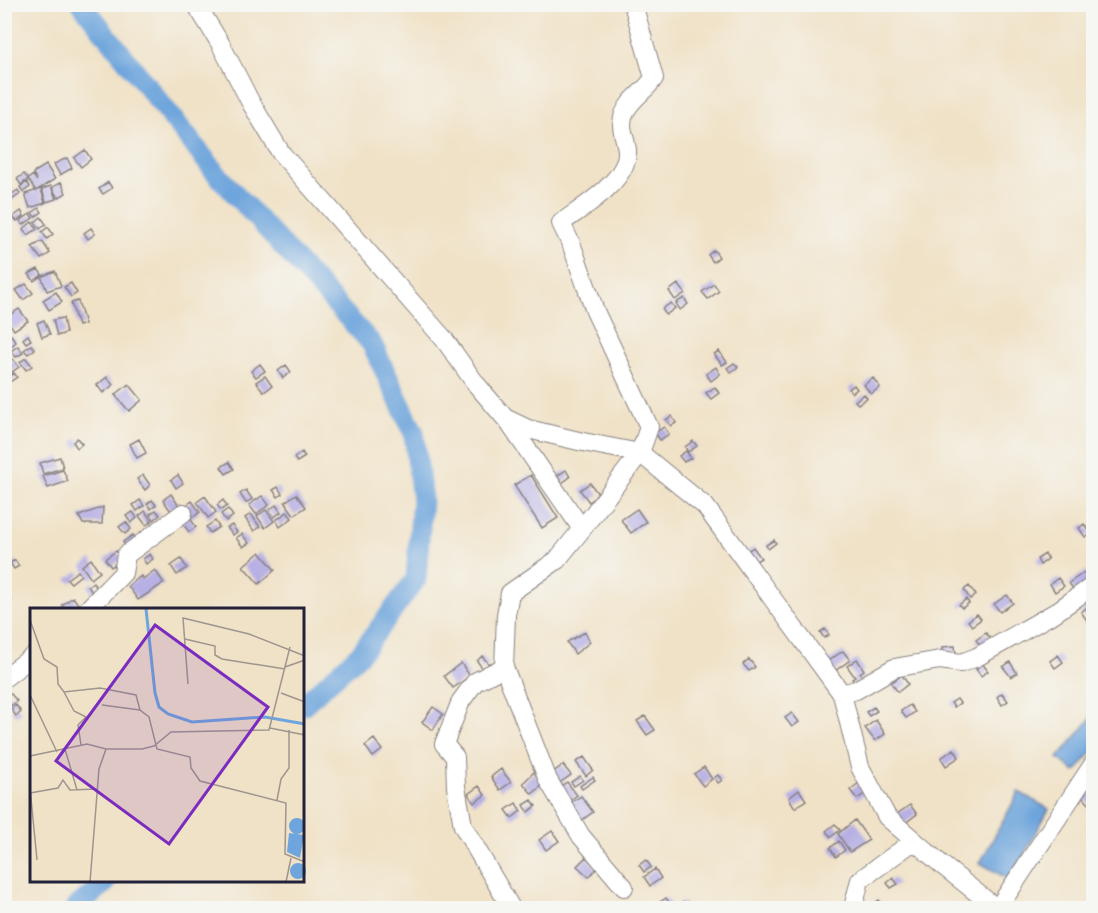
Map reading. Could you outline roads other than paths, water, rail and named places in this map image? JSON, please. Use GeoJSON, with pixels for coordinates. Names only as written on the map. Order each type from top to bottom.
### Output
{"type":"FeatureCollection","features":[{"type":"Feature","properties":{"kind":"street"},"geometry":{"type":"LineString","coordinates":[[196,4],[281,153],[444,339],[476,384],[505,418],[582,530]]}},
{"type":"Feature","properties":{"kind":"street"},"geometry":{"type":"LineString","coordinates":[[624,888],[581,836],[548,780],[504,668],[506,615],[510,594],[557,560],[582,530],[640,453],[649,427],[595,311],[572,246],[561,223],[594,199],[619,176],[625,163],[627,150],[621,123],[625,111],[654,78],[633,4]]}},
{"type":"Feature","properties":{"kind":"street"},"geometry":{"type":"LineString","coordinates":[[505,418],[528,429],[640,453],[705,506],[842,694],[860,767],[887,817],[997,909],[1094,763]]}},
{"type":"Feature","properties":{"kind":"street"},"geometry":{"type":"LineString","coordinates":[[89,608],[123,573],[126,555],[183,513]]}},
{"type":"Feature","properties":{"kind":"street"},"geometry":{"type":"LineString","coordinates":[[842,694],[856,690],[894,668],[940,660],[961,663],[977,657],[1091,593]]}},
{"type":"Feature","properties":{"kind":"street"},"geometry":{"type":"LineString","coordinates":[[4,678],[30,658]]}},
{"type":"Feature","properties":{"kind":"street"},"geometry":{"type":"LineString","coordinates":[[504,668],[475,682],[461,701],[444,744],[455,757],[456,787],[463,826],[511,909]]}},
{"type":"Feature","properties":{"kind":"street"},"geometry":{"type":"LineString","coordinates":[[853,909],[860,880],[914,841]]}},
{"type":"Feature","properties":{"kind":"water"},"geometry":{"type":"Polygon","coordinates":[[[1093,716],[1093,751],[1075,772],[1058,758],[1093,716]]]}},
{"type":"Feature","properties":{"kind":"water"},"geometry":{"type":"Polygon","coordinates":[[[1019,792],[1049,809],[1010,880],[980,863],[1019,792]]]}},
{"type":"Feature","properties":{"kind":"waterway"},"geometry":{"type":"LineString","coordinates":[[82,4],[215,172],[372,344],[414,433],[422,500],[416,579],[360,654],[304,704]]}},
{"type":"Feature","properties":{"kind":"waterway"},"geometry":{"type":"LineString","coordinates":[[76,908],[105,883]]}}]}
